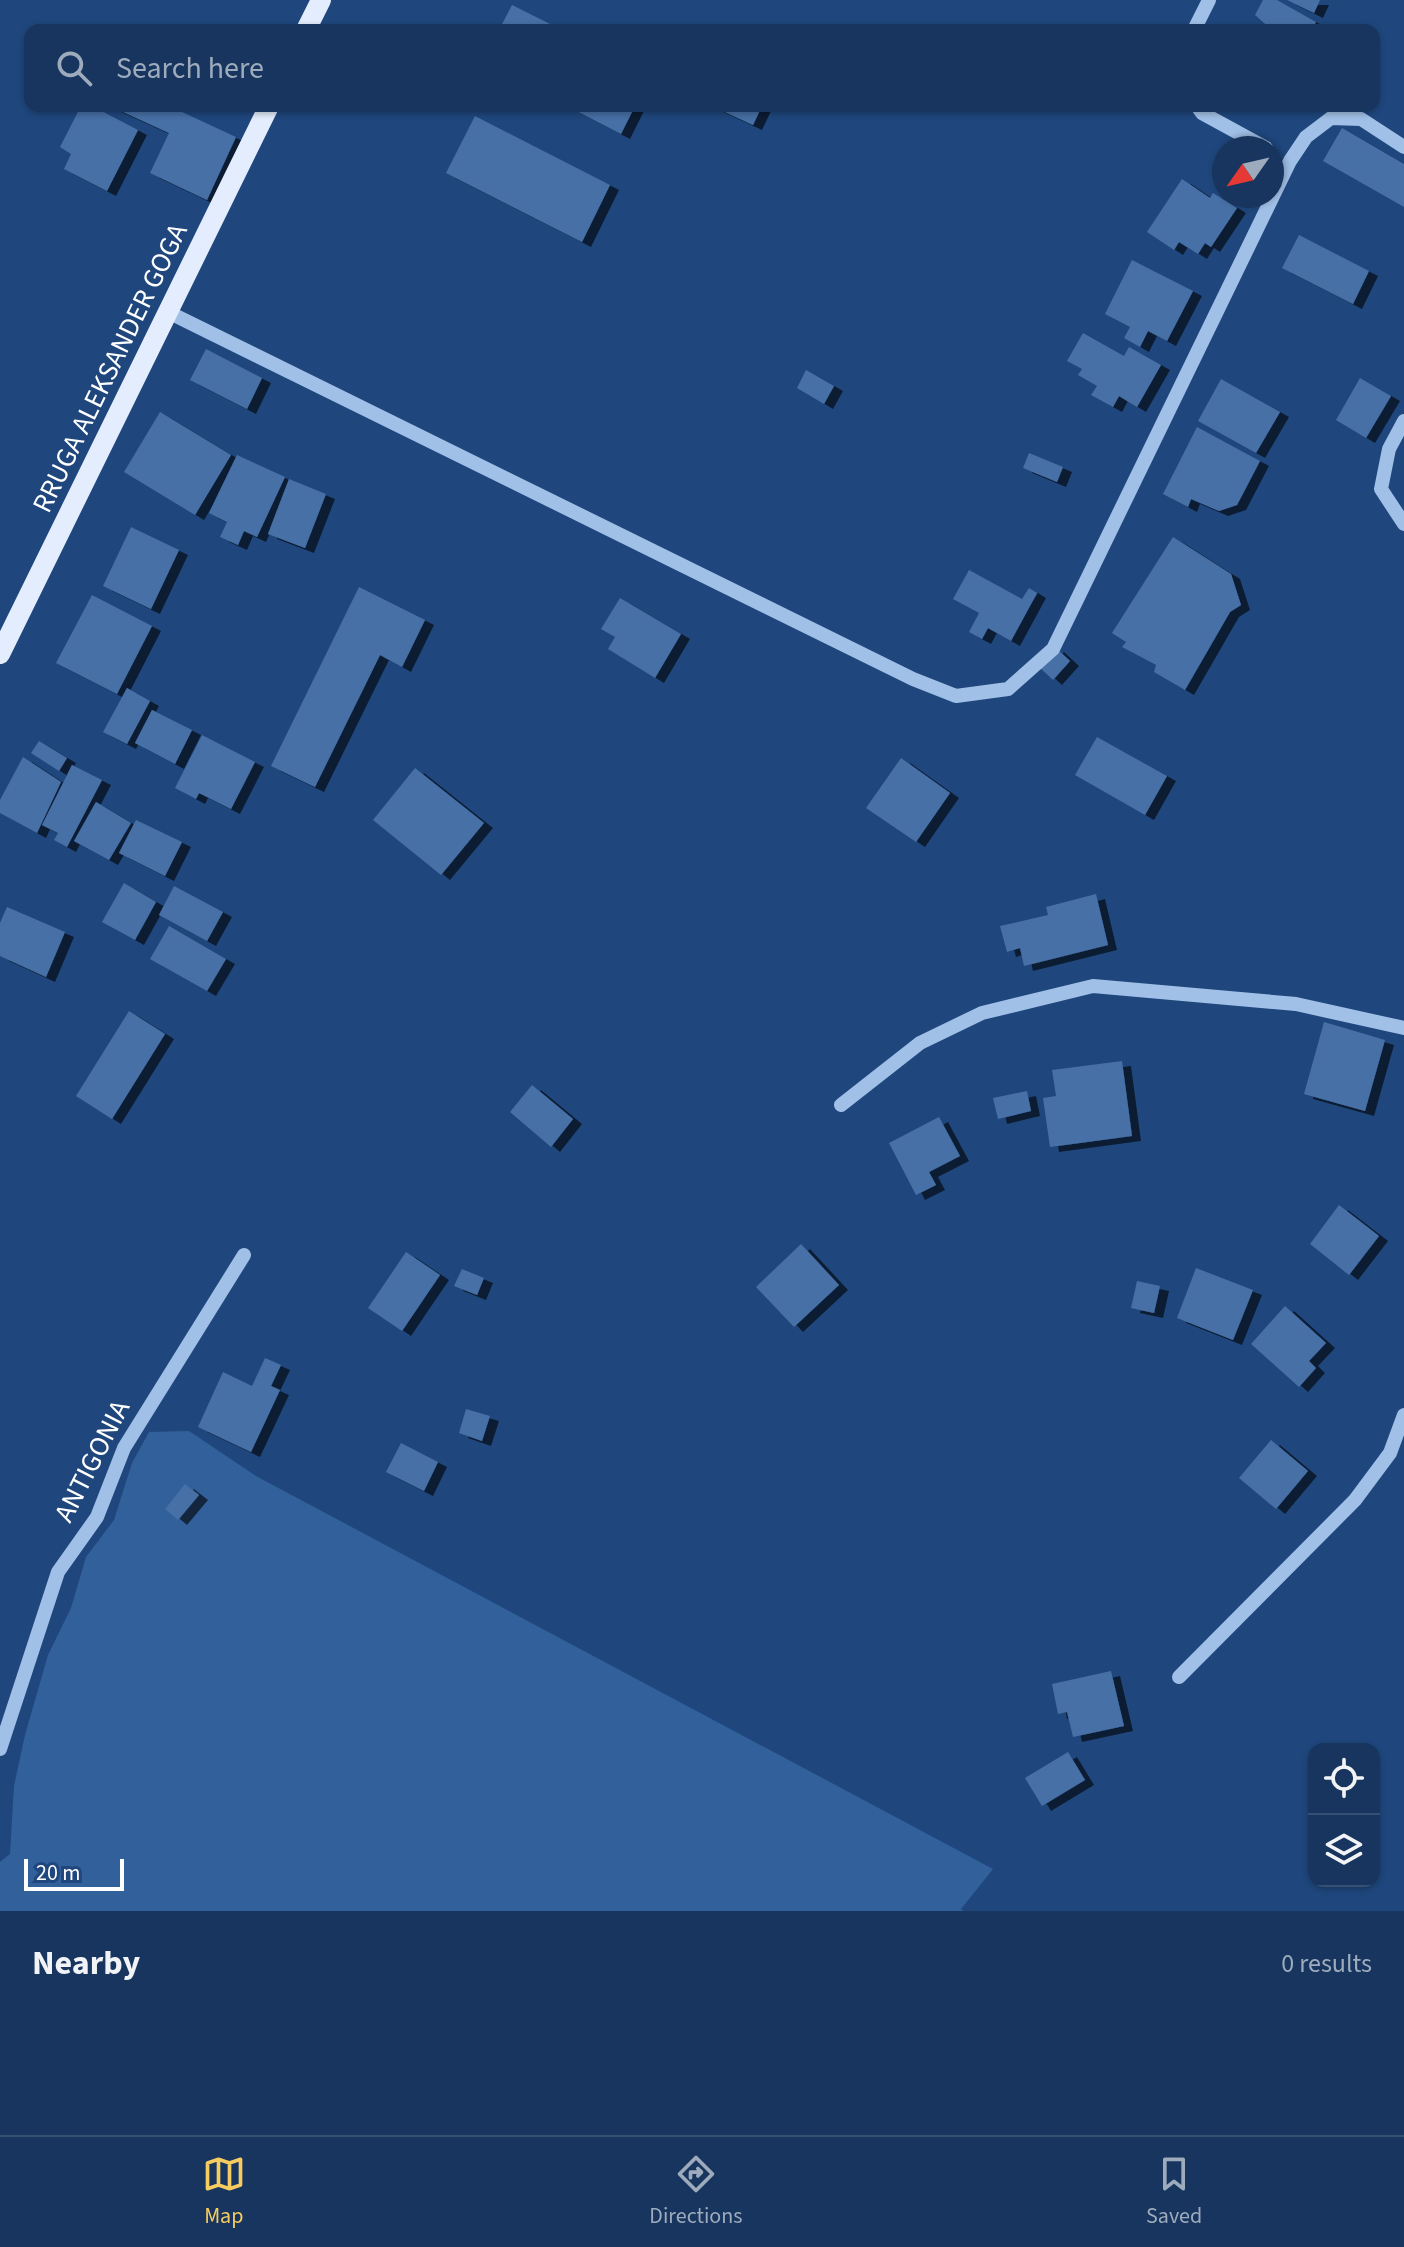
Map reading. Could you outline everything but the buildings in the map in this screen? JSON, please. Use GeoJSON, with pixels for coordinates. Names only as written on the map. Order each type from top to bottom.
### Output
{"type":"FeatureCollection","features":[{"type":"Feature","properties":{"kind":"main road"},"geometry":{"type":"LineString","coordinates":[[309,24],[321,0]]}},
{"type":"Feature","properties":{"kind":"main road","name":"RRUGA ALEKSANDER GOGA"},"geometry":{"type":"LineString","coordinates":[[0,654],[266,112]]}},
{"type":"Feature","properties":{"kind":"street"},"geometry":{"type":"LineString","coordinates":[[1197,24],[1209,0]]}},
{"type":"Feature","properties":{"kind":"street"},"geometry":{"type":"LineString","coordinates":[[1201,112],[1244,136]]}},
{"type":"Feature","properties":{"kind":"street"},"geometry":{"type":"LineString","coordinates":[[168,312],[899,672],[956,696],[1008,689],[1053,649],[1290,161],[1306,137],[1331,118],[1361,119],[1404,147]]}},
{"type":"Feature","properties":{"kind":"street"},"geometry":{"type":"LineString","coordinates":[[1284,158],[1290,161]]}},
{"type":"Feature","properties":{"kind":"street"},"geometry":{"type":"LineString","coordinates":[[1404,421],[1389,449],[1381,489],[1404,524]]}},
{"type":"Feature","properties":{"kind":"street"},"geometry":{"type":"LineString","coordinates":[[841,1105],[920,1043],[982,1013],[1093,986],[1296,1004],[1404,1028]]}},
{"type":"Feature","properties":{"kind":"street","name":"ANTIGONIA"},"geometry":{"type":"LineString","coordinates":[[0,1749],[58,1572],[97,1517],[124,1448],[244,1255]]}},
{"type":"Feature","properties":{"kind":"street"},"geometry":{"type":"LineString","coordinates":[[1179,1677],[1355,1500],[1390,1453],[1404,1415]]}},
{"type":"Feature","properties":{"kind":"shaded area"},"geometry":{"type":"Polygon","coordinates":[[[189,1431],[256,1476],[993,1869],[961,1909],[963,1911],[0,1911],[0,1862],[10,1854],[14,1786],[25,1735],[48,1655],[71,1608],[86,1557],[114,1520],[132,1463],[149,1432],[189,1431]]]}}]}
